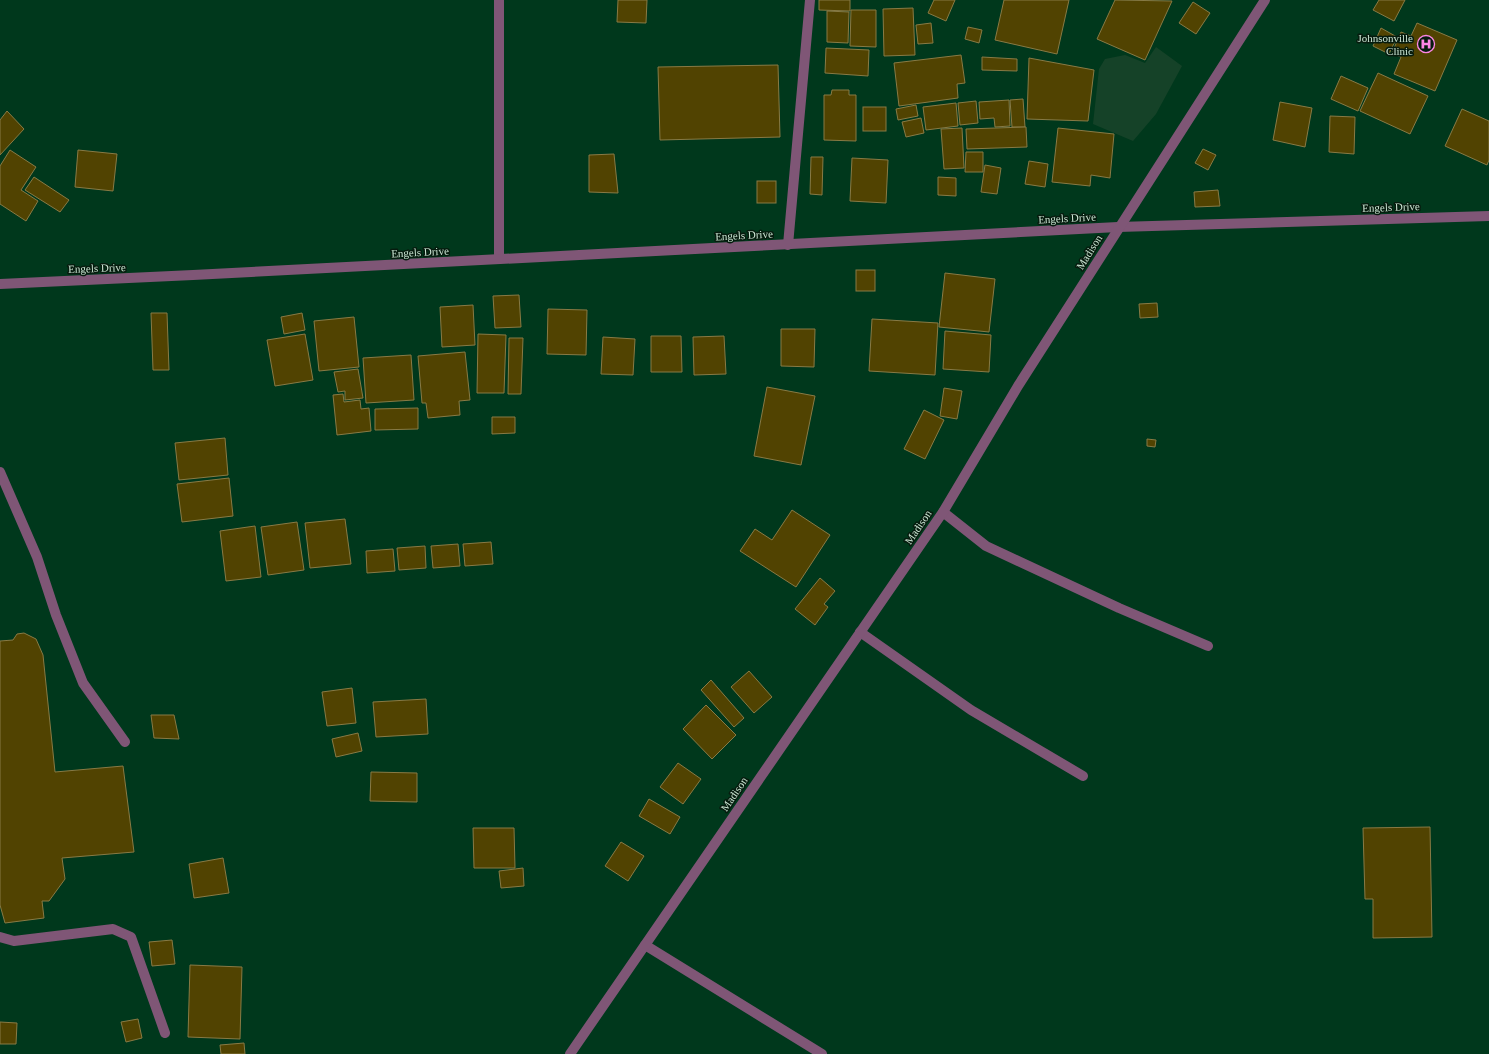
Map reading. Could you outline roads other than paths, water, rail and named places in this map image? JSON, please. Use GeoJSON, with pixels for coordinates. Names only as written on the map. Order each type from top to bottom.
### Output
{"type":"FeatureCollection","features":[{"type":"Feature","properties":{"kind":"street"},"geometry":{"type":"LineString","coordinates":[[499,0],[499,259]]}},
{"type":"Feature","properties":{"kind":"street"},"geometry":{"type":"LineString","coordinates":[[788,245],[810,0]]}},
{"type":"Feature","properties":{"kind":"street","name":"Madison"},"geometry":{"type":"LineString","coordinates":[[570,1054],[943,512],[1018,386],[1118,227],[1265,0]]}},
{"type":"Feature","properties":{"kind":"street","name":"Engels Drive"},"geometry":{"type":"LineString","coordinates":[[0,284],[1118,227],[1489,216]]}},
{"type":"Feature","properties":{"kind":"street"},"geometry":{"type":"LineString","coordinates":[[0,472],[37,557],[56,615],[83,683],[125,742]]}},
{"type":"Feature","properties":{"kind":"street"},"geometry":{"type":"LineString","coordinates":[[943,512],[986,546],[1119,608],[1208,646]]}},
{"type":"Feature","properties":{"kind":"street"},"geometry":{"type":"LineString","coordinates":[[860,632],[971,710],[1084,776]]}},
{"type":"Feature","properties":{"kind":"street"},"geometry":{"type":"LineString","coordinates":[[0,937],[14,941],[113,929],[131,937],[165,1033]]}},
{"type":"Feature","properties":{"kind":"street"},"geometry":{"type":"LineString","coordinates":[[645,945],[822,1054]]}},
{"type":"Feature","properties":{"kind":"place","name":"Johnsonville Clinic"},"geometry":{"type":"Point","coordinates":[1426,44]}}]}
